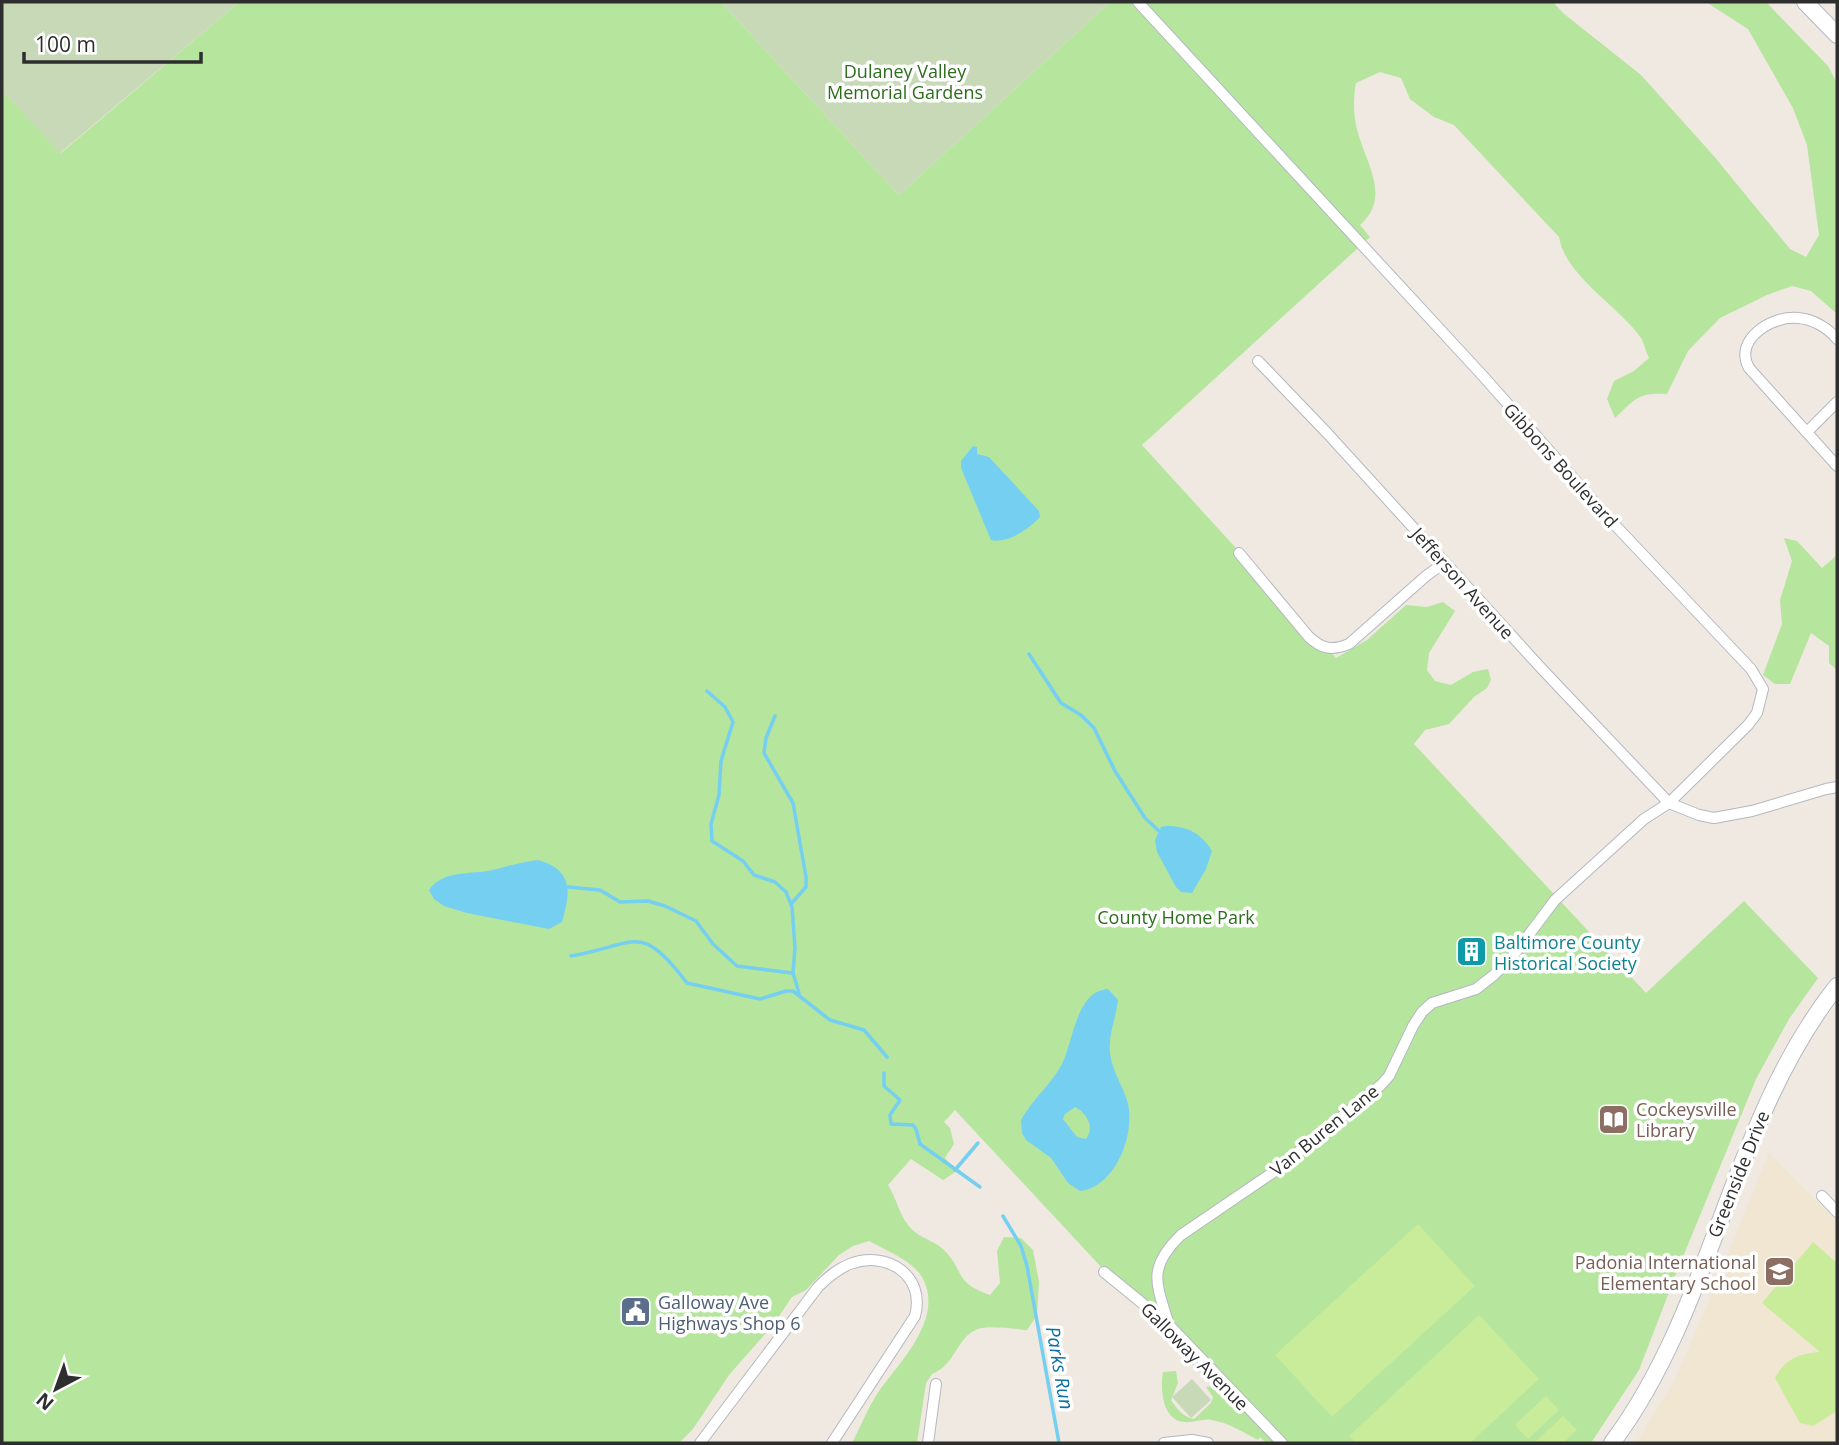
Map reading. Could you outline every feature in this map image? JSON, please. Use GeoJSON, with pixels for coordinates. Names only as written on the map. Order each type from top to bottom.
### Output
{"type":"FeatureCollection","features":[{"type":"Feature","properties":{"kind":"street","name":"Gibbons Boulevard"},"geometry":{"type":"LineString","coordinates":[[1138,2],[1377,260],[1759,681],[1763,689],[1757,713],[1669,803]]}},
{"type":"Feature","properties":{"kind":"street"},"geometry":{"type":"LineString","coordinates":[[1805,2],[1837,35]]}},
{"type":"Feature","properties":{"kind":"street"},"geometry":{"type":"LineString","coordinates":[[1837,339],[1829,330],[1809,320],[1798,317],[1780,318],[1756,333],[1745,353],[1749,368],[1837,466]]}},
{"type":"Feature","properties":{"kind":"street","name":"Jefferson Avenue"},"geometry":{"type":"LineString","coordinates":[[1258,361],[1669,803]]}},
{"type":"Feature","properties":{"kind":"street"},"geometry":{"type":"LineString","coordinates":[[1807,432],[1837,402]]}},
{"type":"Feature","properties":{"kind":"street"},"geometry":{"type":"LineString","coordinates":[[1239,553],[1309,637],[1328,649],[1349,644],[1444,563]]}},
{"type":"Feature","properties":{"kind":"street"},"geometry":{"type":"LineString","coordinates":[[1669,803],[1714,818],[1837,787]]}},
{"type":"Feature","properties":{"kind":"street","name":"Van Buren Lane"},"geometry":{"type":"LineString","coordinates":[[1169,1325],[1156,1283],[1158,1263],[1171,1245],[1181,1235],[1275,1171],[1381,1084],[1389,1076],[1422,1012],[1432,1003],[1476,989],[1494,975],[1512,957],[1555,900],[1644,819],[1669,803]]}},
{"type":"Feature","properties":{"kind":"street","name":"Greenside Drive"},"geometry":{"type":"LineString","coordinates":[[1612,1443],[1645,1394],[1672,1341],[1775,1085],[1806,1028],[1837,986]]}},
{"type":"Feature","properties":{"kind":"street"},"geometry":{"type":"LineString","coordinates":[[1822,1196],[1837,1212]]}},
{"type":"Feature","properties":{"kind":"street"},"geometry":{"type":"LineString","coordinates":[[700,1443],[818,1287],[833,1272],[861,1261],[890,1263],[911,1280],[916,1290],[919,1303],[915,1316],[832,1443]]}},
{"type":"Feature","properties":{"kind":"street","name":"Galloway Avenue"},"geometry":{"type":"LineString","coordinates":[[1104,1272],[1169,1325],[1282,1443]]}},
{"type":"Feature","properties":{"kind":"street"},"geometry":{"type":"LineString","coordinates":[[928,1443],[936,1384]]}},
{"type":"Feature","properties":{"kind":"street"},"geometry":{"type":"LineString","coordinates":[[1164,1443],[1192,1440],[1209,1443]]}},
{"type":"Feature","properties":{"kind":"shaded area","name":"Padonia International Elementary School"},"geometry":{"type":"Polygon","coordinates":[[[1769,1153],[1837,1222],[1837,1443],[1636,1443],[1674,1381],[1769,1153]]]}},
{"type":"Feature","properties":{"kind":"green space"},"geometry":{"type":"Polygon","coordinates":[[[2,2],[239,2],[60,153],[2,90],[2,2]]]}},
{"type":"Feature","properties":{"kind":"green space","name":"County Home Park"},"geometry":{"type":"Polygon","coordinates":[[[239,2],[721,2],[899,195],[1110,2],[1553,2],[1641,75],[1713,155],[1790,249],[1806,257],[1819,235],[1807,145],[1793,108],[1748,29],[1706,2],[1766,2],[1828,66],[1837,83],[1837,314],[1811,291],[1792,286],[1767,295],[1720,318],[1688,351],[1667,394],[1649,394],[1638,398],[1615,418],[1607,399],[1614,381],[1634,371],[1649,358],[1641,338],[1571,265],[1559,237],[1454,125],[1434,117],[1410,99],[1401,78],[1380,72],[1356,83],[1354,95],[1356,127],[1374,181],[1374,204],[1360,225],[1370,237],[1142,445],[1336,658],[1367,640],[1406,605],[1427,607],[1443,602],[1455,611],[1429,653],[1427,670],[1435,681],[1451,685],[1473,672],[1488,669],[1491,680],[1487,688],[1474,697],[1449,724],[1425,730],[1414,744],[1646,993],[1744,901],[1818,978],[1789,1019],[1756,1079],[1639,1370],[1591,1443],[1266,1443],[1260,1437],[1258,1440],[1218,1421],[1177,1420],[1171,1416],[1164,1402],[1163,1372],[1176,1371],[1178,1383],[1171,1400],[1190,1418],[1194,1419],[1211,1403],[1213,1397],[1206,1387],[1212,1386],[955,1110],[944,1122],[950,1128],[954,1144],[945,1158],[957,1171],[943,1180],[911,1159],[888,1185],[910,1227],[944,1250],[965,1281],[990,1295],[1000,1283],[997,1251],[1004,1237],[1021,1238],[1033,1250],[1039,1282],[1037,1315],[1027,1330],[982,1328],[965,1338],[946,1364],[932,1374],[926,1383],[917,1443],[852,1443],[875,1397],[917,1338],[928,1307],[928,1292],[918,1271],[898,1256],[869,1241],[853,1246],[839,1255],[806,1290],[792,1297],[773,1325],[729,1375],[693,1429],[679,1443],[2,1443],[2,90],[61,153],[239,2]]]}},
{"type":"Feature","properties":{"kind":"green space","name":"Dulaney Valley Memorial Gardens"},"geometry":{"type":"Polygon","coordinates":[[[721,2],[1110,2],[899,195],[721,2]]]}},
{"type":"Feature","properties":{"kind":"green space"},"geometry":{"type":"Polygon","coordinates":[[[1784,538],[1797,541],[1822,568],[1837,555],[1837,670],[1829,663],[1829,646],[1811,633],[1790,684],[1775,684],[1763,675],[1782,624],[1780,600],[1792,561],[1784,538]]]}},
{"type":"Feature","properties":{"kind":"green space"},"geometry":{"type":"Polygon","coordinates":[[[1418,1224],[1475,1286],[1332,1417],[1275,1355],[1418,1224]]]}},
{"type":"Feature","properties":{"kind":"green space"},"geometry":{"type":"Polygon","coordinates":[[[1813,1242],[1837,1263],[1837,1411],[1813,1426],[1800,1423],[1775,1378],[1794,1358],[1820,1352],[1762,1303],[1813,1242]]]}},
{"type":"Feature","properties":{"kind":"green space"},"geometry":{"type":"Polygon","coordinates":[[[1479,1315],[1539,1379],[1470,1443],[1356,1443],[1349,1436],[1479,1315]]]}},
{"type":"Feature","properties":{"kind":"green space"},"geometry":{"type":"Polygon","coordinates":[[[1192,1379],[1211,1400],[1191,1418],[1172,1397],[1192,1379]]]}},
{"type":"Feature","properties":{"kind":"green space"},"geometry":{"type":"Polygon","coordinates":[[[1546,1396],[1559,1410],[1528,1439],[1515,1425],[1546,1396]]]}},
{"type":"Feature","properties":{"kind":"green space"},"geometry":{"type":"Polygon","coordinates":[[[1563,1416],[1577,1430],[1563,1443],[1534,1443],[1563,1416]]]}},
{"type":"Feature","properties":{"kind":"water"},"geometry":{"type":"Polygon","coordinates":[[[973,446],[977,447],[977,454],[989,457],[1039,511],[1040,517],[1035,522],[1011,538],[991,540],[961,468],[961,461],[973,446]]]}},
{"type":"Feature","properties":{"kind":"water"},"geometry":{"type":"Polygon","coordinates":[[[1161,827],[1193,832],[1212,851],[1206,869],[1192,893],[1181,892],[1176,887],[1157,852],[1155,840],[1161,827]]]}},
{"type":"Feature","properties":{"kind":"water"},"geometry":{"type":"Polygon","coordinates":[[[538,860],[558,870],[568,891],[562,922],[549,929],[444,906],[434,899],[429,890],[435,883],[450,876],[538,860]]]}},
{"type":"Feature","properties":{"kind":"water"},"geometry":{"type":"Polygon","coordinates":[[[1108,989],[1118,1000],[1110,1053],[1128,1104],[1128,1131],[1120,1158],[1112,1170],[1103,1180],[1080,1191],[1068,1183],[1051,1158],[1026,1140],[1022,1133],[1021,1120],[1061,1066],[1082,1009],[1088,999],[1097,992],[1108,989]],[[1075,1107],[1065,1114],[1063,1119],[1077,1137],[1086,1139],[1090,1125],[1075,1107]]]}},
{"type":"Feature","properties":{"kind":"waterway"},"geometry":{"type":"LineString","coordinates":[[1029,654],[1061,703],[1081,715],[1094,728],[1115,771],[1145,818],[1159,831]]}},
{"type":"Feature","properties":{"kind":"waterway"},"geometry":{"type":"LineString","coordinates":[[707,691],[725,707],[733,722],[721,761],[719,795],[711,824],[712,841],[743,861],[754,875],[775,882],[786,892],[792,907],[795,948],[793,973],[799,993]]}},
{"type":"Feature","properties":{"kind":"waterway"},"geometry":{"type":"LineString","coordinates":[[775,716],[766,738],[764,753],[793,803],[806,877],[806,887],[791,904]]}},
{"type":"Feature","properties":{"kind":"waterway"},"geometry":{"type":"LineString","coordinates":[[568,887],[600,890],[620,902],[648,901],[665,906],[696,921],[713,944],[737,966],[792,973]]}},
{"type":"Feature","properties":{"kind":"waterway"},"geometry":{"type":"LineString","coordinates":[[571,956],[624,943],[646,944],[671,963],[687,983],[760,999],[793,991],[830,1020],[864,1030],[887,1057]]}},
{"type":"Feature","properties":{"kind":"waterway"},"geometry":{"type":"LineString","coordinates":[[884,1073],[884,1086],[900,1100],[890,1115],[891,1124],[913,1125],[920,1144],[980,1187]]}},
{"type":"Feature","properties":{"kind":"waterway"},"geometry":{"type":"LineString","coordinates":[[955,1170],[978,1143]]}},
{"type":"Feature","properties":{"kind":"waterway","name":"Parks Run"},"geometry":{"type":"LineString","coordinates":[[1003,1216],[1021,1246],[1027,1266],[1059,1443]]}},
{"type":"Feature","properties":{"kind":"place","name":"Baltimore County Historical Society"},"geometry":{"type":"Point","coordinates":[1471,952]}},
{"type":"Feature","properties":{"kind":"place","name":"Cockeysville Library"},"geometry":{"type":"Point","coordinates":[1613,1119]}},
{"type":"Feature","properties":{"kind":"place","name":"Padonia International Elementary School"},"geometry":{"type":"Point","coordinates":[1779,1272]}},
{"type":"Feature","properties":{"kind":"place","name":"Galloway Ave Highways Shop 6"},"geometry":{"type":"Point","coordinates":[635,1312]}}]}
